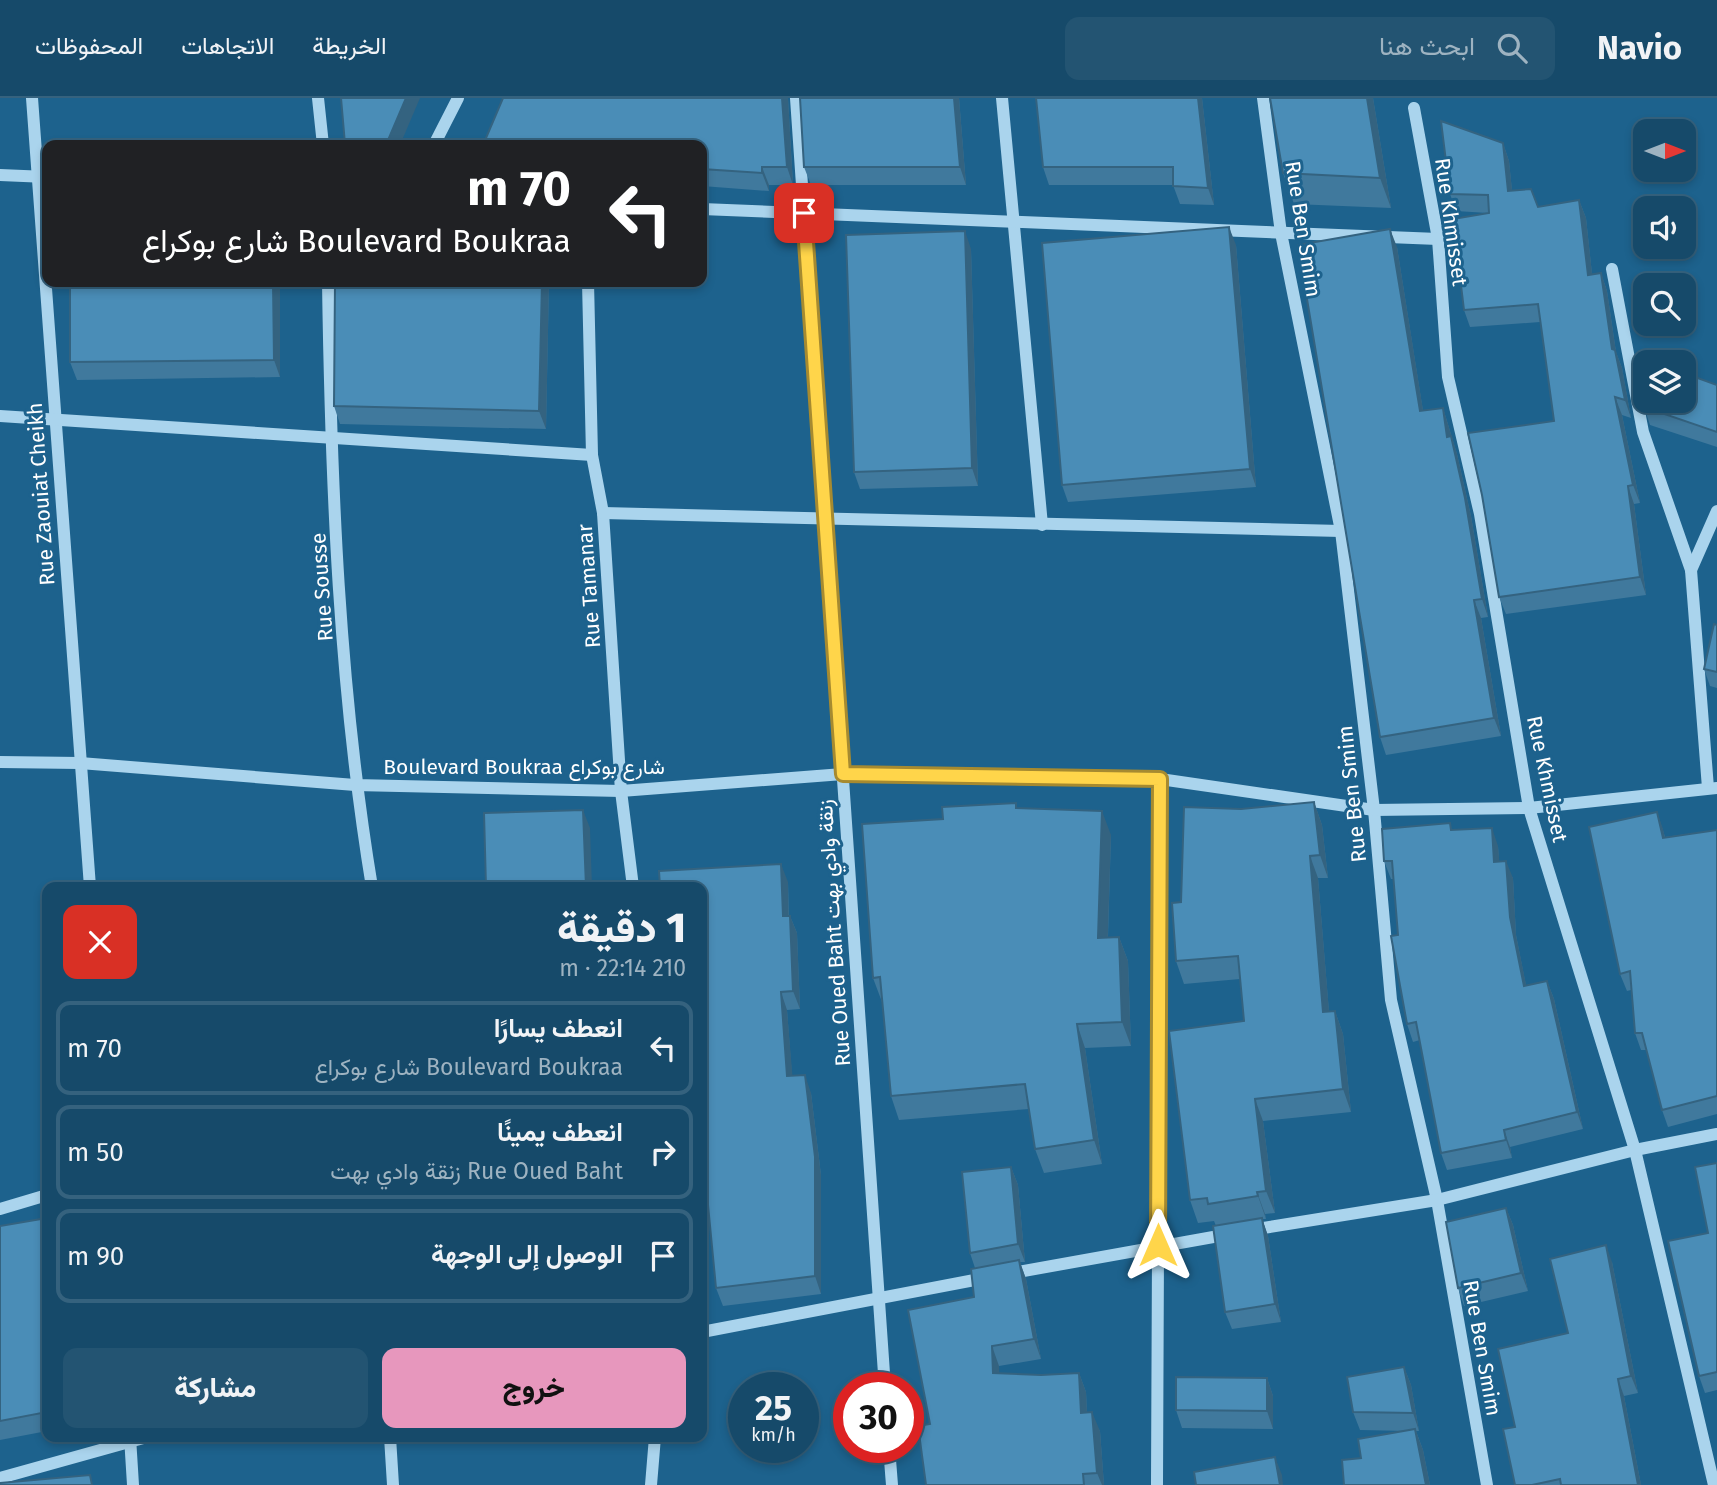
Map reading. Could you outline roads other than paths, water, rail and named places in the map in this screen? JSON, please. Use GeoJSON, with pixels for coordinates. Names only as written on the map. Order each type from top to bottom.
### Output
{"type":"FeatureCollection","features":[{"type":"Feature","properties":{"kind":"street","name":"Rue Zaouiat Cheikh"},"geometry":{"type":"LineString","coordinates":[[32,98],[42,170]]}},
{"type":"Feature","properties":{"kind":"street"},"geometry":{"type":"LineString","coordinates":[[318,98],[322,140]]}},
{"type":"Feature","properties":{"kind":"street"},"geometry":{"type":"LineString","coordinates":[[437,140],[458,98]]}},
{"type":"Feature","properties":{"kind":"street","name":"Rue Oued Baht زنقة وادي بهت"},"geometry":{"type":"LineString","coordinates":[[796,98],[884,1372]]}},
{"type":"Feature","properties":{"kind":"street"},"geometry":{"type":"LineString","coordinates":[[1002,98],[1042,525]]}},
{"type":"Feature","properties":{"kind":"street","name":"Rue Ben Smim"},"geometry":{"type":"LineString","coordinates":[[1264,98],[1281,233],[1341,530],[1374,810],[1391,1000],[1437,1200],[1487,1485]]}},
{"type":"Feature","properties":{"kind":"street","name":"Rue Khmisset"},"geometry":{"type":"LineString","coordinates":[[1414,108],[1438,239],[1448,376],[1480,514],[1529,808],[1635,1150],[1714,1485]]}},
{"type":"Feature","properties":{"kind":"street"},"geometry":{"type":"LineString","coordinates":[[0,175],[42,177]]}},
{"type":"Feature","properties":{"kind":"street"},"geometry":{"type":"LineString","coordinates":[[707,209],[1438,239]]}},
{"type":"Feature","properties":{"kind":"street"},"geometry":{"type":"LineString","coordinates":[[1612,269],[1643,432],[1690,570],[1712,788]]}},
{"type":"Feature","properties":{"kind":"street","name":"Rue Zaouiat Cheikh"},"geometry":{"type":"LineString","coordinates":[[48,287],[55,419],[90,882]]}},
{"type":"Feature","properties":{"kind":"street","name":"Rue Sousse"},"geometry":{"type":"LineString","coordinates":[[328,287],[331,438],[355,785],[371,882]]}},
{"type":"Feature","properties":{"kind":"street","name":"Rue Tamanar"},"geometry":{"type":"LineString","coordinates":[[588,287],[593,455],[603,513],[621,791],[633,882]]}},
{"type":"Feature","properties":{"kind":"street"},"geometry":{"type":"LineString","coordinates":[[0,416],[593,455]]}},
{"type":"Feature","properties":{"kind":"street"},"geometry":{"type":"LineString","coordinates":[[1690,570],[1717,511]]}},
{"type":"Feature","properties":{"kind":"street"},"geometry":{"type":"LineString","coordinates":[[603,513],[1341,530]]}},
{"type":"Feature","properties":{"kind":"street","name":"Boulevard Boukraa شارع بوكراع"},"geometry":{"type":"LineString","coordinates":[[0,762],[80,763],[355,785],[621,791],[843,774],[1160,779],[1374,810],[1529,808],[1712,788]]}},
{"type":"Feature","properties":{"kind":"street"},"geometry":{"type":"LineString","coordinates":[[1157,1485],[1160,779]]}},
{"type":"Feature","properties":{"kind":"street"},"geometry":{"type":"LineString","coordinates":[[707,1331],[1158,1245],[1437,1200],[1635,1150],[1717,1134]]}},
{"type":"Feature","properties":{"kind":"street"},"geometry":{"type":"LineString","coordinates":[[0,1209],[42,1196]]}},
{"type":"Feature","properties":{"kind":"street"},"geometry":{"type":"LineString","coordinates":[[0,1478],[117,1442]]}},
{"type":"Feature","properties":{"kind":"street"},"geometry":{"type":"LineString","coordinates":[[130,1442],[133,1485]]}},
{"type":"Feature","properties":{"kind":"street"},"geometry":{"type":"LineString","coordinates":[[390,1442],[393,1485]]}},
{"type":"Feature","properties":{"kind":"street"},"geometry":{"type":"LineString","coordinates":[[651,1485],[655,1442]]}},
{"type":"Feature","properties":{"kind":"street"},"geometry":{"type":"LineString","coordinates":[[890,1463],[892,1485]]}}]}
